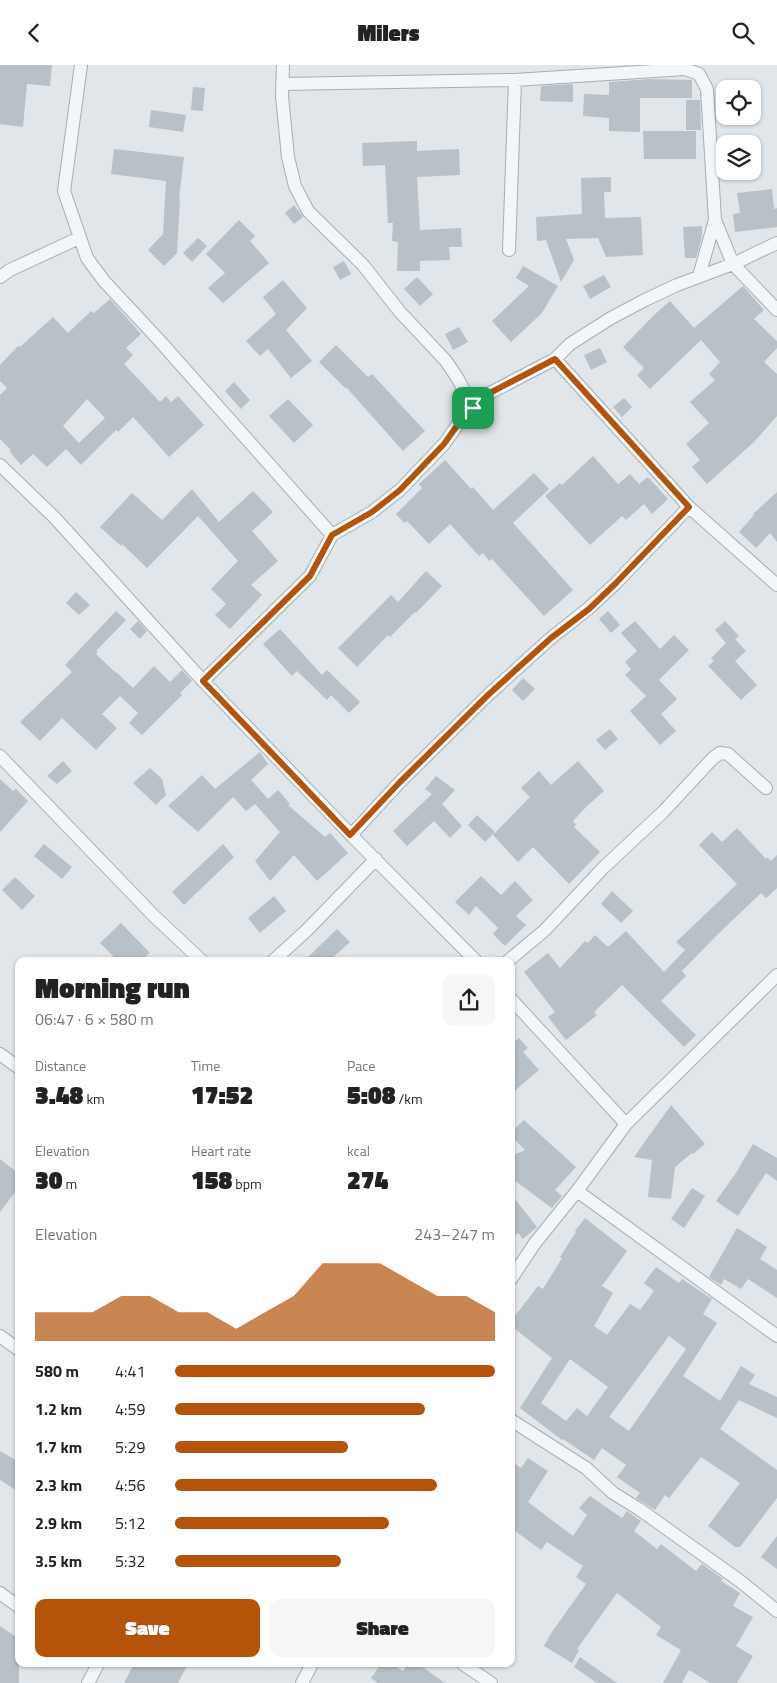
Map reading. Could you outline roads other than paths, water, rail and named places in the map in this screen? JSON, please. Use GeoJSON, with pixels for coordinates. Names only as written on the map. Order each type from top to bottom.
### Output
{"type":"FeatureCollection","features":[{"type":"Feature","properties":{"kind":"street"},"geometry":{"type":"LineString","coordinates":[[82,65],[64,191],[87,258],[104,281],[332,535]]}},
{"type":"Feature","properties":{"kind":"street"},"geometry":{"type":"LineString","coordinates":[[283,65],[283,114],[288,157],[295,186],[308,211],[363,265],[400,312],[446,361],[473,408]]}},
{"type":"Feature","properties":{"kind":"street"},"geometry":{"type":"LineString","coordinates":[[282,84],[515,80],[685,69],[700,74],[707,89],[715,220],[733,264],[777,310]]}},
{"type":"Feature","properties":{"kind":"street"},"geometry":{"type":"LineString","coordinates":[[509,250],[515,80]]}},
{"type":"Feature","properties":{"kind":"street"},"geometry":{"type":"LineString","coordinates":[[699,276],[715,220]]}},
{"type":"Feature","properties":{"kind":"street"},"geometry":{"type":"LineString","coordinates":[[0,277],[10,270],[79,238]]}},
{"type":"Feature","properties":{"kind":"street"},"geometry":{"type":"LineString","coordinates":[[203,681],[310,576],[332,535],[372,512],[400,490],[444,444],[461,420],[484,396],[555,359],[570,344],[611,318],[653,296],[733,264],[777,243]]}},
{"type":"Feature","properties":{"kind":"street"},"geometry":{"type":"LineString","coordinates":[[555,359],[689,507],[777,585]]}},
{"type":"Feature","properties":{"kind":"street"},"geometry":{"type":"LineString","coordinates":[[0,465],[55,518],[203,681],[350,835],[472,957]]}},
{"type":"Feature","properties":{"kind":"street"},"geometry":{"type":"LineString","coordinates":[[350,835],[400,782],[488,695],[551,638],[589,609],[689,507]]}},
{"type":"Feature","properties":{"kind":"street"},"geometry":{"type":"LineString","coordinates":[[513,957],[545,930],[603,868],[663,812],[713,758],[720,753],[728,754],[766,788]]}},
{"type":"Feature","properties":{"kind":"street"},"geometry":{"type":"LineString","coordinates":[[0,756],[154,916],[198,957]]}},
{"type":"Feature","properties":{"kind":"street"},"geometry":{"type":"LineString","coordinates":[[278,957],[376,859]]}},
{"type":"Feature","properties":{"kind":"street"},"geometry":{"type":"LineString","coordinates":[[515,1273],[535,1243],[577,1191],[626,1124],[777,975]]}},
{"type":"Feature","properties":{"kind":"street"},"geometry":{"type":"LineString","coordinates":[[515,1003],[626,1124]]}},
{"type":"Feature","properties":{"kind":"street"},"geometry":{"type":"LineString","coordinates":[[0,1055],[15,1065]]}},
{"type":"Feature","properties":{"kind":"street"},"geometry":{"type":"LineString","coordinates":[[577,1191],[777,1336]]}},
{"type":"Feature","properties":{"kind":"street"},"geometry":{"type":"LineString","coordinates":[[0,1336],[15,1347]]}},
{"type":"Feature","properties":{"kind":"street"},"geometry":{"type":"LineString","coordinates":[[515,1423],[586,1468],[613,1493],[639,1509],[740,1581],[777,1611]]}},
{"type":"Feature","properties":{"kind":"street"},"geometry":{"type":"LineString","coordinates":[[0,1593],[15,1604]]}},
{"type":"Feature","properties":{"kind":"street"},"geometry":{"type":"LineString","coordinates":[[88,1683],[93,1667]]}},
{"type":"Feature","properties":{"kind":"street"},"geometry":{"type":"LineString","coordinates":[[302,1683],[310,1667]]}},
{"type":"Feature","properties":{"kind":"street"},"geometry":{"type":"LineString","coordinates":[[467,1667],[491,1683]]}}]}
